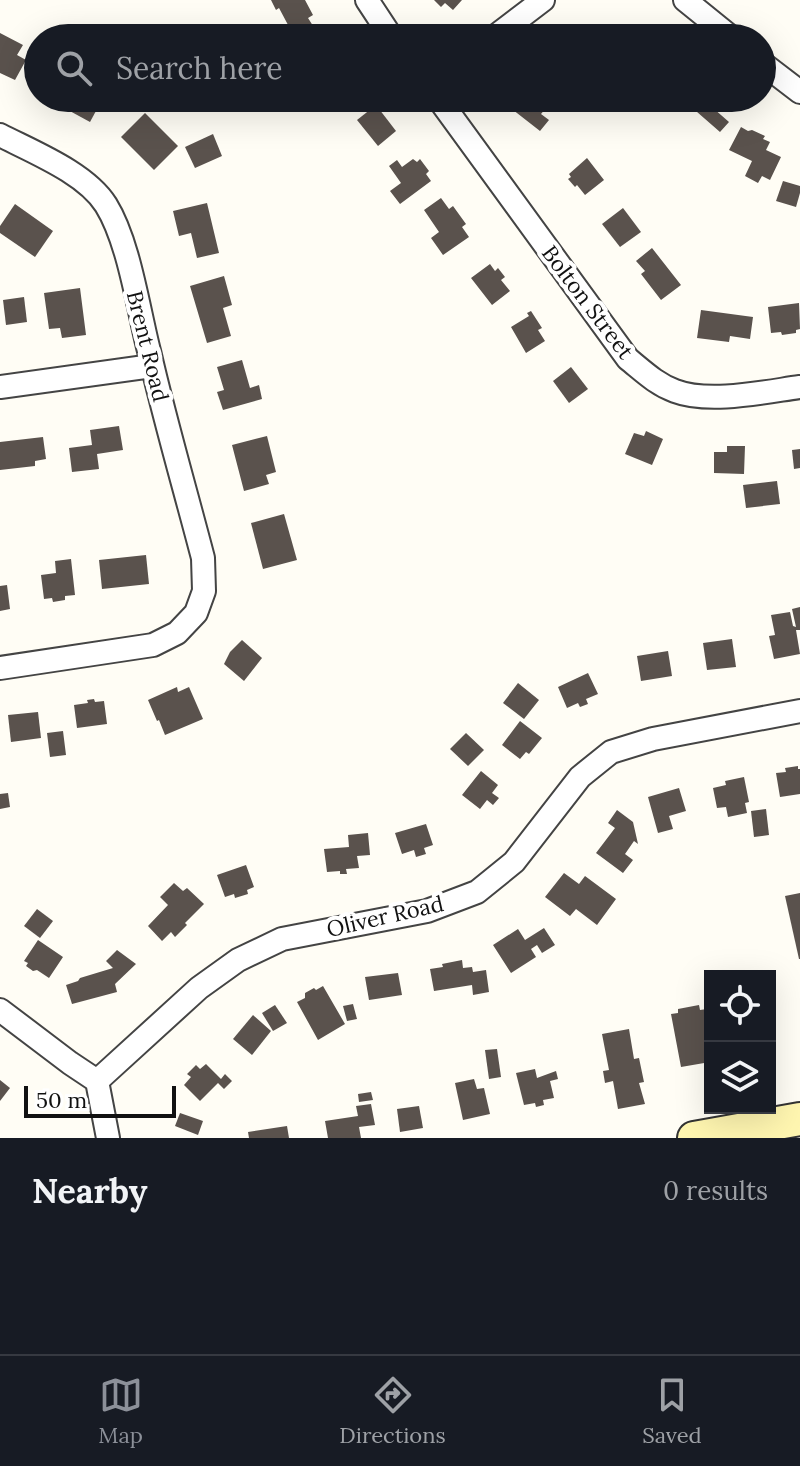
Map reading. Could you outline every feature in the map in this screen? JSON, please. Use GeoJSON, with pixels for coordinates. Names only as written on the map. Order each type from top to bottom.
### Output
{"type":"FeatureCollection","features":[{"type":"Feature","properties":{"kind":"main road"},"geometry":{"type":"LineString","coordinates":[[694,1138],[800,1119]]}},
{"type":"Feature","properties":{"kind":"street"},"geometry":{"type":"LineString","coordinates":[[367,0],[383,24]]}},
{"type":"Feature","properties":{"kind":"street"},"geometry":{"type":"LineString","coordinates":[[511,24],[543,0]]}},
{"type":"Feature","properties":{"kind":"street"},"geometry":{"type":"LineString","coordinates":[[685,0],[715,24]]}},
{"type":"Feature","properties":{"kind":"street"},"geometry":{"type":"LineString","coordinates":[[776,74],[800,92]]}},
{"type":"Feature","properties":{"kind":"street","name":"Bolton Street"},"geometry":{"type":"LineString","coordinates":[[449,112],[628,359],[652,379],[675,391],[698,397],[748,395],[800,387]]}},
{"type":"Feature","properties":{"kind":"street","name":"Brent Road"},"geometry":{"type":"LineString","coordinates":[[0,135],[84,182],[105,204],[122,240],[203,558],[204,591],[196,613],[177,633],[153,645],[0,668]]}},
{"type":"Feature","properties":{"kind":"street"},"geometry":{"type":"LineString","coordinates":[[0,387],[152,366]]}},
{"type":"Feature","properties":{"kind":"street","name":"Oliver Road"},"geometry":{"type":"LineString","coordinates":[[97,1081],[199,988],[238,960],[282,939],[427,911],[477,892],[514,862],[580,777],[611,752],[653,739],[800,711]]}},
{"type":"Feature","properties":{"kind":"street"},"geometry":{"type":"LineString","coordinates":[[0,1010],[97,1081],[108,1138]]}},
{"type":"Feature","properties":{"kind":"building"},"geometry":{"type":"Polygon","coordinates":[[[271,0],[305,0],[313,15],[308,18],[312,24],[288,24],[279,8],[276,10],[271,0]]]}},
{"type":"Feature","properties":{"kind":"building"},"geometry":{"type":"Polygon","coordinates":[[[434,0],[462,0],[453,10],[445,3],[441,7],[434,0]]]}},
{"type":"Feature","properties":{"kind":"building"},"geometry":{"type":"Polygon","coordinates":[[[0,33],[23,45],[17,55],[24,59],[24,64],[15,80],[0,73],[0,33]]]}},
{"type":"Feature","properties":{"kind":"building"},"geometry":{"type":"Polygon","coordinates":[[[72,112],[95,112],[90,122],[72,112]]]}},
{"type":"Feature","properties":{"kind":"building"},"geometry":{"type":"Polygon","coordinates":[[[367,112],[381,112],[396,131],[378,146],[357,120],[367,112]]]}},
{"type":"Feature","properties":{"kind":"building"},"geometry":{"type":"Polygon","coordinates":[[[516,112],[543,112],[541,114],[549,120],[540,131],[516,112]]]}},
{"type":"Feature","properties":{"kind":"building"},"geometry":{"type":"Polygon","coordinates":[[[697,112],[718,112],[729,122],[720,132],[697,112]]]}},
{"type":"Feature","properties":{"kind":"building"},"geometry":{"type":"Polygon","coordinates":[[[145,113],[178,146],[154,170],[121,137],[145,113]]]}},
{"type":"Feature","properties":{"kind":"building"},"geometry":{"type":"Polygon","coordinates":[[[741,127],[765,136],[763,139],[770,142],[766,150],[781,157],[770,180],[762,176],[758,183],[745,176],[752,161],[729,150],[741,127]]]}},
{"type":"Feature","properties":{"kind":"building"},"geometry":{"type":"Polygon","coordinates":[[[213,134],[222,156],[195,168],[185,147],[213,134]]]}},
{"type":"Feature","properties":{"kind":"building"},"geometry":{"type":"Polygon","coordinates":[[[587,158],[604,180],[585,195],[568,179],[571,177],[569,174],[587,158]]]}},
{"type":"Feature","properties":{"kind":"building"},"geometry":{"type":"Polygon","coordinates":[[[413,159],[417,162],[420,159],[429,171],[426,174],[431,181],[400,204],[390,191],[401,183],[389,166],[397,160],[402,167],[413,159]]]}},
{"type":"Feature","properties":{"kind":"building"},"geometry":{"type":"Polygon","coordinates":[[[783,181],[800,186],[796,207],[776,201],[783,181]]]}},
{"type":"Feature","properties":{"kind":"building"},"geometry":{"type":"Polygon","coordinates":[[[441,198],[449,209],[453,206],[466,224],[462,227],[469,237],[443,255],[431,238],[439,232],[424,210],[441,198]]]}},
{"type":"Feature","properties":{"kind":"building"},"geometry":{"type":"Polygon","coordinates":[[[207,203],[219,253],[197,258],[191,233],[179,236],[173,211],[207,203]]]}},
{"type":"Feature","properties":{"kind":"building"},"geometry":{"type":"Polygon","coordinates":[[[15,204],[53,231],[35,257],[0,233],[0,226],[15,204]]]}},
{"type":"Feature","properties":{"kind":"building"},"geometry":{"type":"Polygon","coordinates":[[[623,208],[641,232],[620,247],[602,224],[623,208]]]}},
{"type":"Feature","properties":{"kind":"building"},"geometry":{"type":"Polygon","coordinates":[[[652,248],[681,285],[661,300],[641,274],[645,271],[636,261],[652,248]]]}},
{"type":"Feature","properties":{"kind":"building"},"geometry":{"type":"Polygon","coordinates":[[[490,264],[505,277],[501,280],[510,291],[492,305],[471,278],[490,264]]]}},
{"type":"Feature","properties":{"kind":"building"},"geometry":{"type":"Polygon","coordinates":[[[224,276],[232,305],[223,308],[231,336],[207,343],[190,286],[224,276]]]}},
{"type":"Feature","properties":{"kind":"building"},"geometry":{"type":"Polygon","coordinates":[[[80,288],[86,335],[62,338],[60,328],[49,329],[44,293],[80,288]]]}},
{"type":"Feature","properties":{"kind":"building"},"geometry":{"type":"Polygon","coordinates":[[[24,297],[27,322],[6,325],[3,300],[24,297]]]}},
{"type":"Feature","properties":{"kind":"building"},"geometry":{"type":"Polygon","coordinates":[[[799,303],[800,329],[796,333],[782,335],[781,332],[771,333],[768,307],[799,303]]]}},
{"type":"Feature","properties":{"kind":"building"},"geometry":{"type":"Polygon","coordinates":[[[701,310],[753,317],[750,339],[730,336],[729,342],[697,338],[701,310]]]}},
{"type":"Feature","properties":{"kind":"building"},"geometry":{"type":"Polygon","coordinates":[[[531,311],[542,328],[538,330],[545,341],[526,353],[511,327],[529,316],[527,313],[531,311]]]}},
{"type":"Feature","properties":{"kind":"building"},"geometry":{"type":"Polygon","coordinates":[[[242,360],[250,388],[259,385],[262,399],[223,410],[217,392],[224,390],[217,367],[242,360]]]}},
{"type":"Feature","properties":{"kind":"building"},"geometry":{"type":"Polygon","coordinates":[[[571,367],[588,389],[569,403],[553,381],[571,367]]]}},
{"type":"Feature","properties":{"kind":"building"},"geometry":{"type":"Polygon","coordinates":[[[119,426],[123,450],[97,454],[99,469],[72,472],[69,448],[92,445],[90,430],[119,426]]]}},
{"type":"Feature","properties":{"kind":"building"},"geometry":{"type":"Polygon","coordinates":[[[646,431],[663,439],[652,465],[625,454],[634,433],[644,436],[646,431]]]}},
{"type":"Feature","properties":{"kind":"building"},"geometry":{"type":"Polygon","coordinates":[[[267,436],[276,472],[266,475],[269,484],[244,491],[232,445],[267,436]]]}},
{"type":"Feature","properties":{"kind":"building"},"geometry":{"type":"Polygon","coordinates":[[[43,437],[46,459],[35,461],[35,466],[0,470],[0,442],[43,437]]]}},
{"type":"Feature","properties":{"kind":"building"},"geometry":{"type":"Polygon","coordinates":[[[727,446],[745,446],[744,474],[714,473],[714,452],[727,452],[727,446]]]}},
{"type":"Feature","properties":{"kind":"building"},"geometry":{"type":"Polygon","coordinates":[[[800,449],[800,468],[794,469],[792,450],[800,449]]]}},
{"type":"Feature","properties":{"kind":"building"},"geometry":{"type":"Polygon","coordinates":[[[777,481],[780,504],[746,508],[743,485],[777,481]]]}},
{"type":"Feature","properties":{"kind":"building"},"geometry":{"type":"Polygon","coordinates":[[[284,514],[297,560],[263,569],[251,523],[284,514]]]}},
{"type":"Feature","properties":{"kind":"building"},"geometry":{"type":"Polygon","coordinates":[[[146,555],[149,584],[102,589],[99,560],[146,555]]]}},
{"type":"Feature","properties":{"kind":"building"},"geometry":{"type":"Polygon","coordinates":[[[71,559],[75,595],[53,602],[52,598],[44,599],[41,575],[56,573],[55,561],[71,559]]]}},
{"type":"Feature","properties":{"kind":"building"},"geometry":{"type":"Polygon","coordinates":[[[7,585],[10,609],[0,611],[0,586],[7,585]]]}},
{"type":"Feature","properties":{"kind":"building"},"geometry":{"type":"Polygon","coordinates":[[[800,607],[800,630],[796,630],[800,654],[774,659],[769,636],[775,635],[771,615],[790,612],[793,626],[796,627],[792,609],[800,607]]]}},
{"type":"Feature","properties":{"kind":"building"},"geometry":{"type":"Polygon","coordinates":[[[732,639],[736,667],[707,670],[703,643],[732,639]]]}},
{"type":"Feature","properties":{"kind":"building"},"geometry":{"type":"Polygon","coordinates":[[[242,640],[262,658],[244,681],[224,664],[242,640]]]}},
{"type":"Feature","properties":{"kind":"building"},"geometry":{"type":"Polygon","coordinates":[[[668,651],[672,676],[641,681],[637,656],[668,651]]]}},
{"type":"Feature","properties":{"kind":"building"},"geometry":{"type":"Polygon","coordinates":[[[588,673],[598,694],[586,699],[588,704],[580,707],[578,703],[567,708],[558,687],[588,673]]]}},
{"type":"Feature","properties":{"kind":"building"},"geometry":{"type":"Polygon","coordinates":[[[518,683],[539,700],[524,719],[503,703],[518,683]]]}},
{"type":"Feature","properties":{"kind":"building"},"geometry":{"type":"Polygon","coordinates":[[[177,687],[178,692],[189,687],[203,719],[165,735],[148,700],[177,687]]]}},
{"type":"Feature","properties":{"kind":"building"},"geometry":{"type":"Polygon","coordinates":[[[94,699],[95,702],[104,701],[107,724],[77,728],[74,705],[94,699]]]}},
{"type":"Feature","properties":{"kind":"building"},"geometry":{"type":"Polygon","coordinates":[[[38,712],[41,738],[11,742],[8,715],[38,712]]]}},
{"type":"Feature","properties":{"kind":"building"},"geometry":{"type":"Polygon","coordinates":[[[520,721],[542,738],[529,754],[526,752],[520,759],[502,745],[520,721]]]}},
{"type":"Feature","properties":{"kind":"building"},"geometry":{"type":"Polygon","coordinates":[[[63,731],[66,755],[50,757],[47,733],[63,731]]]}},
{"type":"Feature","properties":{"kind":"building"},"geometry":{"type":"Polygon","coordinates":[[[466,733],[484,750],[468,766],[450,749],[466,733]]]}},
{"type":"Feature","properties":{"kind":"building"},"geometry":{"type":"Polygon","coordinates":[[[798,766],[800,794],[780,797],[776,773],[798,766]]]}},
{"type":"Feature","properties":{"kind":"building"},"geometry":{"type":"Polygon","coordinates":[[[481,771],[498,785],[492,793],[499,798],[493,805],[487,800],[480,809],[462,795],[481,771]]]}},
{"type":"Feature","properties":{"kind":"building"},"geometry":{"type":"Polygon","coordinates":[[[744,777],[749,802],[745,803],[747,813],[728,817],[726,807],[717,808],[713,788],[726,785],[725,781],[744,777]]]}},
{"type":"Feature","properties":{"kind":"building"},"geometry":{"type":"Polygon","coordinates":[[[679,788],[686,811],[669,816],[673,829],[658,833],[648,797],[679,788]]]}},
{"type":"Feature","properties":{"kind":"building"},"geometry":{"type":"Polygon","coordinates":[[[8,793],[10,807],[0,809],[0,794],[8,793]]]}},
{"type":"Feature","properties":{"kind":"building"},"geometry":{"type":"Polygon","coordinates":[[[766,809],[769,835],[754,837],[751,811],[766,809]]]}},
{"type":"Feature","properties":{"kind":"building"},"geometry":{"type":"Polygon","coordinates":[[[617,810],[633,822],[638,844],[634,841],[625,854],[633,860],[623,873],[596,853],[615,828],[608,823],[617,810]]]}},
{"type":"Feature","properties":{"kind":"building"},"geometry":{"type":"Polygon","coordinates":[[[426,824],[433,845],[424,848],[426,854],[416,857],[414,850],[402,854],[395,833],[426,824]]]}},
{"type":"Feature","properties":{"kind":"building"},"geometry":{"type":"Polygon","coordinates":[[[368,833],[370,855],[357,856],[359,868],[346,869],[347,874],[327,872],[324,849],[349,847],[348,835],[368,833]]]}},
{"type":"Feature","properties":{"kind":"building"},"geometry":{"type":"Polygon","coordinates":[[[246,865],[254,887],[247,890],[248,894],[225,897],[217,875],[246,865]]]}},
{"type":"Feature","properties":{"kind":"building"},"geometry":{"type":"Polygon","coordinates":[[[564,873],[579,884],[585,876],[616,899],[597,925],[576,909],[570,916],[545,897],[564,873]]]}},
{"type":"Feature","properties":{"kind":"building"},"geometry":{"type":"Polygon","coordinates":[[[174,883],[183,891],[187,888],[204,904],[175,937],[171,932],[162,941],[148,926],[168,905],[160,897],[174,883]]]}},
{"type":"Feature","properties":{"kind":"building"},"geometry":{"type":"Polygon","coordinates":[[[800,893],[800,959],[799,959],[785,896],[800,893]]]}},
{"type":"Feature","properties":{"kind":"building"},"geometry":{"type":"Polygon","coordinates":[[[37,909],[53,921],[40,938],[24,926],[37,909]]]}},
{"type":"Feature","properties":{"kind":"building"},"geometry":{"type":"Polygon","coordinates":[[[544,928],[555,945],[542,953],[537,945],[531,949],[536,957],[511,973],[493,945],[518,929],[525,940],[544,928]]]}},
{"type":"Feature","properties":{"kind":"building"},"geometry":{"type":"Polygon","coordinates":[[[38,940],[63,957],[49,978],[37,970],[33,971],[24,961],[38,940]]]}},
{"type":"Feature","properties":{"kind":"building"},"geometry":{"type":"Polygon","coordinates":[[[117,950],[136,964],[115,984],[117,992],[72,1004],[66,985],[113,968],[106,961],[117,950]]]}},
{"type":"Feature","properties":{"kind":"building"},"geometry":{"type":"Polygon","coordinates":[[[462,960],[463,968],[472,967],[473,972],[486,970],[489,992],[473,995],[472,985],[434,991],[430,969],[462,960]]]}},
{"type":"Feature","properties":{"kind":"building"},"geometry":{"type":"Polygon","coordinates":[[[398,973],[402,995],[369,1000],[365,977],[398,973]]]}},
{"type":"Feature","properties":{"kind":"building"},"geometry":{"type":"Polygon","coordinates":[[[323,986],[345,1024],[318,1040],[297,1002],[305,998],[305,993],[323,986]]]}},
{"type":"Feature","properties":{"kind":"building"},"geometry":{"type":"Polygon","coordinates":[[[353,1004],[357,1019],[347,1021],[343,1006],[353,1004]]]}},
{"type":"Feature","properties":{"kind":"building"},"geometry":{"type":"Polygon","coordinates":[[[275,1005],[287,1023],[273,1031],[262,1013],[275,1005]]]}},
{"type":"Feature","properties":{"kind":"building"},"geometry":{"type":"Polygon","coordinates":[[[699,1005],[700,1010],[704,1009],[704,1063],[681,1067],[671,1014],[678,1013],[678,1009],[699,1005]]]}},
{"type":"Feature","properties":{"kind":"building"},"geometry":{"type":"Polygon","coordinates":[[[253,1015],[271,1031],[252,1055],[233,1039],[253,1015]]]}},
{"type":"Feature","properties":{"kind":"building"},"geometry":{"type":"Polygon","coordinates":[[[629,1029],[634,1059],[639,1058],[644,1082],[639,1083],[645,1104],[618,1109],[613,1081],[605,1083],[603,1071],[609,1070],[602,1034],[629,1029]]]}},
{"type":"Feature","properties":{"kind":"building"},"geometry":{"type":"Polygon","coordinates":[[[497,1049],[501,1077],[489,1079],[485,1050],[497,1049]]]}},
{"type":"Feature","properties":{"kind":"building"},"geometry":{"type":"Polygon","coordinates":[[[206,1064],[221,1079],[225,1074],[232,1081],[224,1089],[218,1083],[200,1101],[184,1085],[191,1077],[187,1074],[196,1065],[200,1069],[206,1064]]]}},
{"type":"Feature","properties":{"kind":"building"},"geometry":{"type":"Polygon","coordinates":[[[535,1069],[537,1078],[556,1071],[558,1079],[550,1081],[554,1098],[543,1100],[544,1105],[536,1107],[535,1103],[524,1105],[516,1073],[535,1069]]]}},
{"type":"Feature","properties":{"kind":"building"},"geometry":{"type":"Polygon","coordinates":[[[474,1079],[477,1089],[484,1088],[490,1114],[463,1120],[455,1083],[474,1079]]]}},
{"type":"Feature","properties":{"kind":"building"},"geometry":{"type":"Polygon","coordinates":[[[0,1080],[10,1088],[0,1101],[0,1080]]]}},
{"type":"Feature","properties":{"kind":"building"},"geometry":{"type":"Polygon","coordinates":[[[371,1092],[373,1100],[359,1102],[358,1094],[371,1092]]]}},
{"type":"Feature","properties":{"kind":"building"},"geometry":{"type":"Polygon","coordinates":[[[371,1104],[375,1125],[359,1127],[361,1138],[328,1138],[325,1121],[358,1116],[356,1106],[371,1104]]]}},
{"type":"Feature","properties":{"kind":"building"},"geometry":{"type":"Polygon","coordinates":[[[419,1106],[423,1128],[400,1132],[397,1109],[419,1106]]]}},
{"type":"Feature","properties":{"kind":"building"},"geometry":{"type":"Polygon","coordinates":[[[180,1113],[203,1121],[198,1135],[175,1126],[180,1113]]]}},
{"type":"Feature","properties":{"kind":"building"},"geometry":{"type":"Polygon","coordinates":[[[287,1126],[289,1138],[249,1138],[248,1132],[287,1126]]]}}]}
